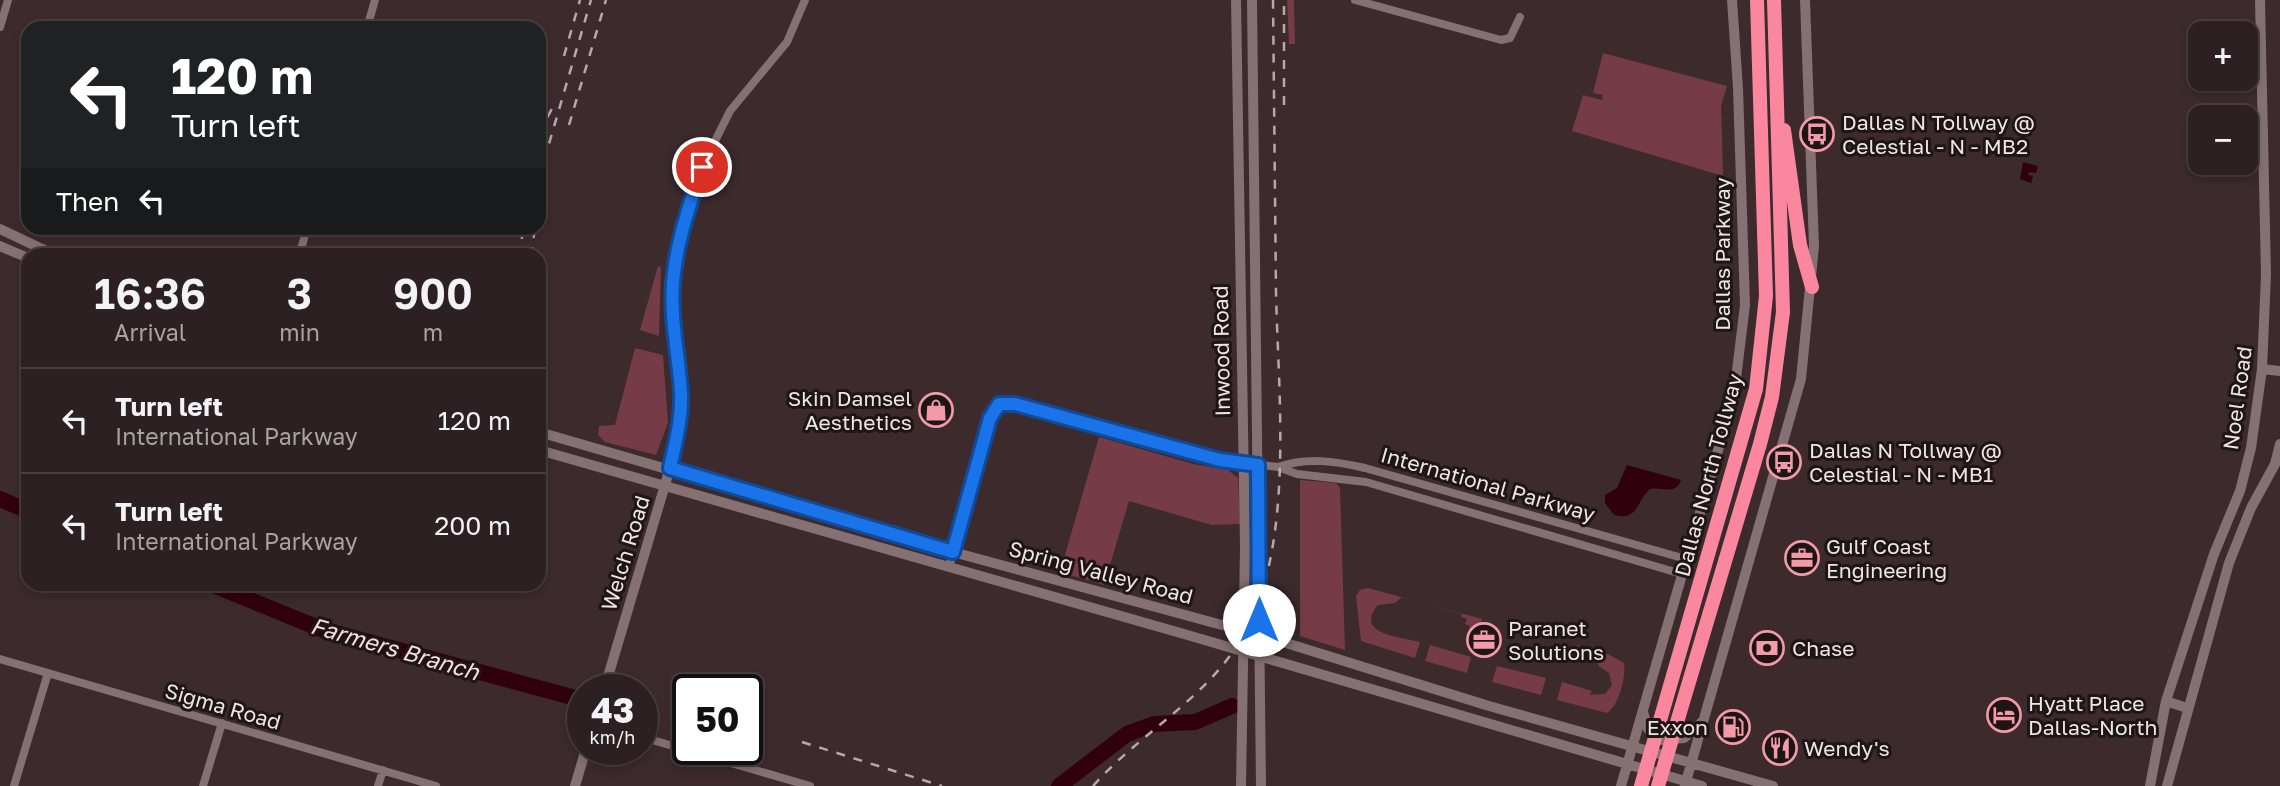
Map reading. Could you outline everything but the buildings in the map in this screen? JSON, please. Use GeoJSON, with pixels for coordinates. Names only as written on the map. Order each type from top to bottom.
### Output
{"type":"FeatureCollection","features":[{"type":"Feature","properties":{"kind":"highway","name":"Dallas North Tollway"},"geometry":{"type":"LineString","coordinates":[[1641,786],[1745,434],[1763,342],[1766,284],[1757,0]]}},
{"type":"Feature","properties":{"kind":"highway","name":"Dallas North Tollway"},"geometry":{"type":"LineString","coordinates":[[1658,786],[1760,444],[1778,359],[1783,313],[1774,0]]}},
{"type":"Feature","properties":{"kind":"highway"},"geometry":{"type":"LineString","coordinates":[[1776,88],[1792,169],[1800,245],[1812,287]]}},
{"type":"Feature","properties":{"kind":"main road","name":"Dallas Parkway"},"geometry":{"type":"LineString","coordinates":[[1620,786],[1734,395],[1745,305],[1738,88],[1732,0]]}},
{"type":"Feature","properties":{"kind":"main road"},"geometry":{"type":"LineString","coordinates":[[1686,784],[1801,379],[1814,246],[1805,0]]}},
{"type":"Feature","properties":{"kind":"main road"},"geometry":{"type":"LineString","coordinates":[[1236,2],[1252,2]]}},
{"type":"Feature","properties":{"kind":"main road","name":"Inwood Road"},"geometry":{"type":"LineString","coordinates":[[1236,2],[1245,631],[1241,786]]}},
{"type":"Feature","properties":{"kind":"main road","name":"Inwood Road"},"geometry":{"type":"LineString","coordinates":[[1252,2],[1261,786]]}},
{"type":"Feature","properties":{"kind":"main road"},"geometry":{"type":"LineString","coordinates":[[0,229],[40,248]]}},
{"type":"Feature","properties":{"kind":"main road"},"geometry":{"type":"LineString","coordinates":[[0,246],[21,255]]}},
{"type":"Feature","properties":{"kind":"main road"},"geometry":{"type":"LineString","coordinates":[[1240,252],[1255,252]]}},
{"type":"Feature","properties":{"kind":"main road","name":"Spring Valley Road"},"geometry":{"type":"LineString","coordinates":[[546,434],[953,552],[1259,635],[1408,682],[1773,786]]}},
{"type":"Feature","properties":{"kind":"main road","name":"Spring Valley Road"},"geometry":{"type":"LineString","coordinates":[[546,452],[1243,651],[1686,784],[1702,786]]}},
{"type":"Feature","properties":{"kind":"main road"},"geometry":{"type":"LineString","coordinates":[[1057,598],[1061,581]]}},
{"type":"Feature","properties":{"kind":"main road"},"geometry":{"type":"LineString","coordinates":[[1321,674],[1330,670],[1342,672],[1348,664]]}},
{"type":"Feature","properties":{"kind":"main road"},"geometry":{"type":"LineString","coordinates":[[1356,684],[1366,677],[1408,682]]}},
{"type":"Feature","properties":{"kind":"main road"},"geometry":{"type":"LineString","coordinates":[[1643,709],[1648,729],[1662,740],[1684,738],[1703,721]]}},
{"type":"Feature","properties":{"kind":"street"},"geometry":{"type":"LineString","coordinates":[[0,27],[8,0]]}},
{"type":"Feature","properties":{"kind":"street"},"geometry":{"type":"LineString","coordinates":[[369,21],[375,0]]}},
{"type":"Feature","properties":{"kind":"street","name":"Welch Road"},"geometry":{"type":"LineString","coordinates":[[609,674],[665,486],[680,418],[681,394],[674,346],[673,283],[692,197],[705,162],[730,111],[787,42],[805,0]]}},
{"type":"Feature","properties":{"kind":"street"},"geometry":{"type":"LineString","coordinates":[[1355,0],[1501,40],[1510,38],[1520,17]]}},
{"type":"Feature","properties":{"kind":"street","name":"Noel Road"},"geometry":{"type":"LineString","coordinates":[[2150,786],[2166,701],[2214,554],[2240,491],[2251,448],[2262,369],[2266,274],[2260,0]]}},
{"type":"Feature","properties":{"kind":"street"},"geometry":{"type":"LineString","coordinates":[[2262,369],[2280,371]]}},
{"type":"Feature","properties":{"kind":"street","name":"International Parkway"},"geometry":{"type":"LineString","coordinates":[[949,567],[990,418],[999,404],[1015,404],[1220,460],[1278,467],[1297,474],[1366,482],[1682,574]]}},
{"type":"Feature","properties":{"kind":"street"},"geometry":{"type":"LineString","coordinates":[[2167,786],[2229,563],[2251,508],[2276,464],[2280,444]]}},
{"type":"Feature","properties":{"kind":"street","name":"International Parkway"},"geometry":{"type":"LineString","coordinates":[[1278,467],[1297,461],[1312,461],[1365,468],[1686,559]]}},
{"type":"Feature","properties":{"kind":"street","name":"Sigma Road"},"geometry":{"type":"LineString","coordinates":[[0,659],[436,786]]}},
{"type":"Feature","properties":{"kind":"street"},"geometry":{"type":"LineString","coordinates":[[13,786],[48,673]]}},
{"type":"Feature","properties":{"kind":"street"},"geometry":{"type":"LineString","coordinates":[[2166,701],[2187,708]]}},
{"type":"Feature","properties":{"kind":"street"},"geometry":{"type":"LineString","coordinates":[[203,786],[222,723]]}},
{"type":"Feature","properties":{"kind":"street"},"geometry":{"type":"LineString","coordinates":[[658,742],[810,786]]}},
{"type":"Feature","properties":{"kind":"street"},"geometry":{"type":"LineString","coordinates":[[575,786],[581,765]]}},
{"type":"Feature","properties":{"kind":"street"},"geometry":{"type":"LineString","coordinates":[[378,786],[383,770]]}},
{"type":"Feature","properties":{"kind":"shaded area"},"geometry":{"type":"Polygon","coordinates":[[[1287,0],[1294,0],[1295,44],[1289,44],[1287,0]]]}},
{"type":"Feature","properties":{"kind":"shaded area"},"geometry":{"type":"Polygon","coordinates":[[[1603,53],[1727,86],[1721,106],[1723,176],[1572,131],[1583,95],[1602,100],[1603,95],[1593,93],[1603,53]]]}},
{"type":"Feature","properties":{"kind":"shaded area"},"geometry":{"type":"Polygon","coordinates":[[[2023,162],[2038,166],[2036,173],[2029,172],[2028,175],[2033,176],[2031,183],[2020,179],[2023,162]]]}},
{"type":"Feature","properties":{"kind":"shaded area"},"geometry":{"type":"Polygon","coordinates":[[[658,266],[661,268],[659,336],[640,330],[658,266]]]}},
{"type":"Feature","properties":{"kind":"shaded area"},"geometry":{"type":"Polygon","coordinates":[[[635,348],[663,355],[668,423],[656,455],[605,442],[598,435],[599,426],[615,425],[635,348]]]}},
{"type":"Feature","properties":{"kind":"shaded area"},"geometry":{"type":"Polygon","coordinates":[[[1099,437],[1193,464],[1228,470],[1238,478],[1240,524],[1212,525],[1129,501],[1104,585],[1060,572],[1099,437]]]}},
{"type":"Feature","properties":{"kind":"shaded area"},"geometry":{"type":"Polygon","coordinates":[[[1627,465],[1681,480],[1676,488],[1650,489],[1633,513],[1614,515],[1605,503],[1605,495],[1617,488],[1627,465]]]}},
{"type":"Feature","properties":{"kind":"shaded area"},"geometry":{"type":"Polygon","coordinates":[[[1300,480],[1336,483],[1340,488],[1345,650],[1300,636],[1300,480]]]}},
{"type":"Feature","properties":{"kind":"shaded area"},"geometry":{"type":"Polygon","coordinates":[[[1368,588],[1402,597],[1395,603],[1378,605],[1371,622],[1375,628],[1392,636],[1420,642],[1415,658],[1361,641],[1356,596],[1360,590],[1368,588]]]}},
{"type":"Feature","properties":{"kind":"shaded area"},"geometry":{"type":"Polygon","coordinates":[[[1424,603],[1482,619],[1478,634],[1469,631],[1470,626],[1465,624],[1467,619],[1461,617],[1462,614],[1424,603]]]}},
{"type":"Feature","properties":{"kind":"shaded area"},"geometry":{"type":"Polygon","coordinates":[[[1573,644],[1610,655],[1624,663],[1621,691],[1607,713],[1557,700],[1562,682],[1592,691],[1590,695],[1605,694],[1612,685],[1609,673],[1599,666],[1591,652],[1573,644]]]}},
{"type":"Feature","properties":{"kind":"shaded area"},"geometry":{"type":"Polygon","coordinates":[[[1430,645],[1471,657],[1467,673],[1425,661],[1430,645]]]}},
{"type":"Feature","properties":{"kind":"shaded area"},"geometry":{"type":"Polygon","coordinates":[[[1497,666],[1546,678],[1541,695],[1492,682],[1497,666]]]}},
{"type":"Feature","properties":{"kind":"waterway","name":"Farmers Branch"},"geometry":{"type":"LineString","coordinates":[[0,499],[21,508]]}},
{"type":"Feature","properties":{"kind":"waterway","name":"Farmers Branch"},"geometry":{"type":"LineString","coordinates":[[228,591],[321,629],[567,696]]}},
{"type":"Feature","properties":{"kind":"waterway","name":"Farmers Branch"},"geometry":{"type":"LineString","coordinates":[[1059,786],[1127,734],[1154,724],[1195,722],[1232,706]]}},
{"type":"Feature","properties":{"kind":"railway"},"geometry":{"type":"LineString","coordinates":[[564,56],[580,0]]}},
{"type":"Feature","properties":{"kind":"railway"},"geometry":{"type":"LineString","coordinates":[[546,154],[591,0]]}},
{"type":"Feature","properties":{"kind":"railway"},"geometry":{"type":"LineString","coordinates":[[569,125],[606,0]]}},
{"type":"Feature","properties":{"kind":"railway"},"geometry":{"type":"LineString","coordinates":[[1093,786],[1111,767],[1189,700],[1225,662],[1240,641],[1258,604],[1270,563],[1280,471],[1273,0]]}},
{"type":"Feature","properties":{"kind":"railway"},"geometry":{"type":"LineString","coordinates":[[1284,0],[1284,105]]}},
{"type":"Feature","properties":{"kind":"railway"},"geometry":{"type":"LineString","coordinates":[[546,120],[555,103]]}},
{"type":"Feature","properties":{"kind":"railway"},"geometry":{"type":"LineString","coordinates":[[519,248],[523,235]]}},
{"type":"Feature","properties":{"kind":"railway"},"geometry":{"type":"LineString","coordinates":[[532,248],[534,235]]}},
{"type":"Feature","properties":{"kind":"railway"},"geometry":{"type":"LineString","coordinates":[[802,742],[942,786]]}},
{"type":"Feature","properties":{"kind":"place","name":"Dallas N Tollway @ Celestial - N - MB2"},"geometry":{"type":"Point","coordinates":[1817,134]}},
{"type":"Feature","properties":{"kind":"place","name":"Skin Damsel Aesthetics"},"geometry":{"type":"Point","coordinates":[936,410]}},
{"type":"Feature","properties":{"kind":"place","name":"Dallas N Tollway @ Celestial - N - MB1"},"geometry":{"type":"Point","coordinates":[1784,462]}},
{"type":"Feature","properties":{"kind":"place","name":"Gulf Coast Engineering"},"geometry":{"type":"Point","coordinates":[1802,558]}},
{"type":"Feature","properties":{"kind":"place","name":"Paranet Solutions"},"geometry":{"type":"Point","coordinates":[1484,640]}},
{"type":"Feature","properties":{"kind":"place","name":"Chase"},"geometry":{"type":"Point","coordinates":[1767,648]}},
{"type":"Feature","properties":{"kind":"place","name":"Hyatt Place Dallas-North"},"geometry":{"type":"Point","coordinates":[2004,715]}},
{"type":"Feature","properties":{"kind":"place","name":"Exxon"},"geometry":{"type":"Point","coordinates":[1733,727]}},
{"type":"Feature","properties":{"kind":"place","name":"Wendy's"},"geometry":{"type":"Point","coordinates":[1780,748]}},
{"type":"Feature","properties":{"kind":"route"},"geometry":{"type":"LineString","coordinates":[[702,167],[675,264],[674,346],[681,394],[680,418],[670,468],[953,552],[993,409],[1005,402],[1220,460],[1258,465],[1259,620]]}}]}
